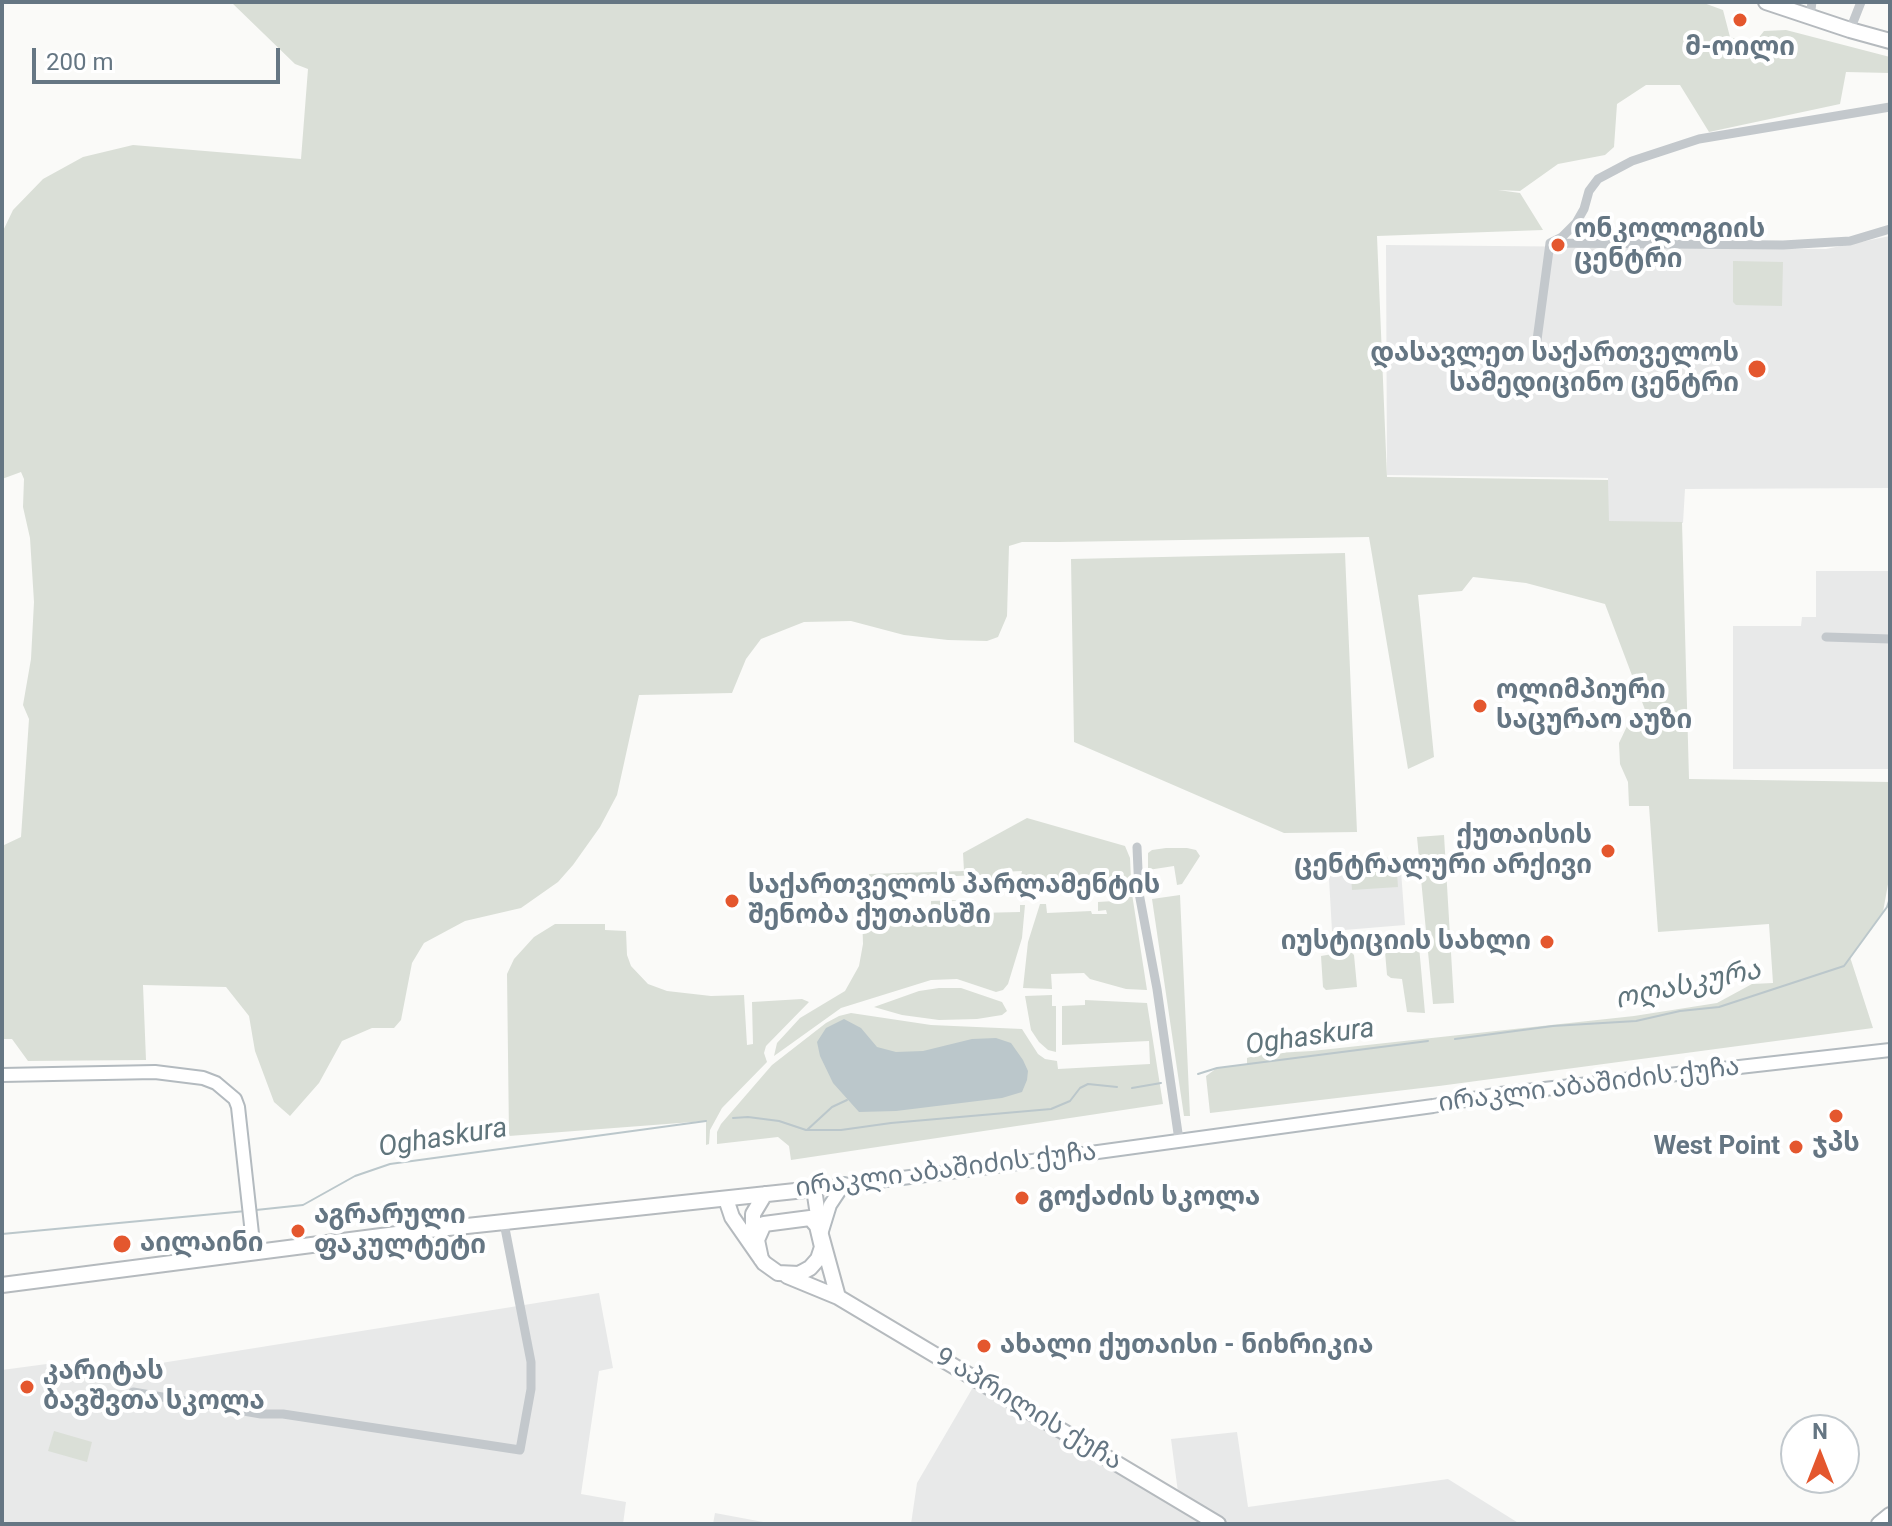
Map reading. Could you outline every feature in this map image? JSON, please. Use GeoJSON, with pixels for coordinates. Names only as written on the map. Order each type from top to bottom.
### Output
{"type":"FeatureCollection","features":[{"type":"Feature","properties":{"kind":"main road"},"geometry":{"type":"LineString","coordinates":[[1766,2],[1811,9],[1850,30],[1890,41]]}},
{"type":"Feature","properties":{"kind":"main road","name":"ირაკლი აბაშიძის ქუჩა"},"geometry":{"type":"LineString","coordinates":[[2,1285],[420,1231],[814,1189],[1500,1094],[1890,1050]]}},
{"type":"Feature","properties":{"kind":"main road"},"geometry":{"type":"LineString","coordinates":[[2,1075],[155,1072],[203,1078],[216,1083],[235,1099],[238,1107],[254,1252]]}},
{"type":"Feature","properties":{"kind":"main road"},"geometry":{"type":"LineString","coordinates":[[821,1235],[830,1205],[844,1184]]}},
{"type":"Feature","properties":{"kind":"main road"},"geometry":{"type":"LineString","coordinates":[[726,1199],[732,1217],[770,1269],[787,1276],[810,1268],[818,1259],[822,1247],[814,1189]]}},
{"type":"Feature","properties":{"kind":"main road"},"geometry":{"type":"LineString","coordinates":[[758,1253],[753,1214],[765,1194]]}},
{"type":"Feature","properties":{"kind":"main road"},"geometry":{"type":"LineString","coordinates":[[758,1253],[757,1240],[764,1224],[810,1218],[821,1235],[838,1297]]}},
{"type":"Feature","properties":{"kind":"main road","name":"9 აპრილის ქუჩა"},"geometry":{"type":"LineString","coordinates":[[787,1276],[838,1297],[1218,1524]]}},
{"type":"Feature","properties":{"kind":"main road"},"geometry":{"type":"LineString","coordinates":[[1879,1524],[1890,1515]]}},
{"type":"Feature","properties":{"kind":"street"},"geometry":{"type":"LineString","coordinates":[[1850,30],[1861,2]]}},
{"type":"Feature","properties":{"kind":"street"},"geometry":{"type":"LineString","coordinates":[[1550,243],[1562,237],[1576,223],[1589,191],[1598,179],[1632,161],[1699,139],[1890,107]]}},
{"type":"Feature","properties":{"kind":"street"},"geometry":{"type":"LineString","coordinates":[[1550,243],[1783,245],[1850,241],[1890,229]]}},
{"type":"Feature","properties":{"kind":"street"},"geometry":{"type":"LineString","coordinates":[[1537,340],[1550,243]]}},
{"type":"Feature","properties":{"kind":"street"},"geometry":{"type":"LineString","coordinates":[[1826,637],[1890,639]]}},
{"type":"Feature","properties":{"kind":"street"},"geometry":{"type":"LineString","coordinates":[[1137,847],[1137,879],[1179,1140]]}},
{"type":"Feature","properties":{"kind":"street"},"geometry":{"type":"LineString","coordinates":[[133,1392],[261,1414],[283,1414],[520,1450],[531,1389],[531,1362],[504,1223]]}},
{"type":"Feature","properties":{"kind":"shaded area"},"geometry":{"type":"Polygon","coordinates":[[[231,2],[1701,2],[1723,10],[1730,37],[1753,45],[1764,31],[1786,30],[1890,57],[1890,73],[1846,72],[1840,104],[1709,132],[1680,85],[1646,85],[1617,104],[1614,147],[1605,155],[1558,164],[1520,191],[1498,190],[1520,193],[1543,230],[1377,236],[1387,477],[1608,480],[1609,521],[1682,522],[1689,779],[1890,782],[1890,873],[1883,912],[1850,957],[1873,1028],[1210,1113],[1206,1076],[1217,1068],[1247,1064],[1247,1058],[1260,1054],[1634,1016],[1717,1003],[1752,984],[1773,983],[1769,924],[1658,932],[1649,806],[1629,806],[1628,782],[1620,764],[1619,743],[1630,720],[1647,715],[1605,604],[1526,583],[1473,577],[1462,591],[1418,595],[1434,757],[1408,769],[1369,537],[1022,542],[1009,546],[1007,616],[998,637],[987,641],[948,640],[904,635],[851,621],[804,622],[761,639],[746,659],[732,693],[639,695],[617,795],[600,827],[573,865],[558,882],[521,908],[465,921],[424,943],[412,963],[401,1020],[394,1028],[372,1028],[342,1041],[319,1083],[290,1116],[274,1102],[255,1051],[249,1016],[226,987],[143,985],[146,1060],[28,1061],[12,1039],[2,1039],[2,846],[21,837],[29,719],[23,705],[31,659],[34,602],[30,538],[23,507],[24,479],[21,472],[2,479],[2,233],[13,210],[43,179],[83,157],[133,145],[301,159],[308,69],[295,64],[231,2]]]}},
{"type":"Feature","properties":{"kind":"shaded area"},"geometry":{"type":"Polygon","coordinates":[[[1890,236],[1890,488],[1685,489],[1683,523],[1608,523],[1608,478],[1387,475],[1386,245],[1826,249],[1890,236]]]}},
{"type":"Feature","properties":{"kind":"shaded area"},"geometry":{"type":"Polygon","coordinates":[[[1733,261],[1783,262],[1782,306],[1736,305],[1733,302],[1733,261]]]}},
{"type":"Feature","properties":{"kind":"shaded area"},"geometry":{"type":"Polygon","coordinates":[[[1345,553],[1357,832],[1284,833],[1074,742],[1071,559],[1345,553]]]}},
{"type":"Feature","properties":{"kind":"shaded area"},"geometry":{"type":"Polygon","coordinates":[[[1816,571],[1890,571],[1890,769],[1733,769],[1733,626],[1801,626],[1802,617],[1816,617],[1816,571]]]}},
{"type":"Feature","properties":{"kind":"shaded area"},"geometry":{"type":"Polygon","coordinates":[[[1027,818],[1125,846],[1130,858],[1131,879],[1042,879],[1043,885],[1040,885],[1040,881],[1023,883],[1030,880],[1020,880],[1022,871],[999,872],[999,877],[1006,877],[1006,881],[992,883],[981,881],[981,875],[931,877],[932,880],[947,880],[947,884],[870,883],[869,874],[964,871],[963,853],[1027,818]]]}},
{"type":"Feature","properties":{"kind":"shaded area"},"geometry":{"type":"Polygon","coordinates":[[[1444,835],[1454,1003],[1433,1004],[1417,837],[1444,835]]]}},
{"type":"Feature","properties":{"kind":"shaded area"},"geometry":{"type":"Polygon","coordinates":[[[1166,848],[1196,850],[1200,856],[1182,884],[1177,885],[1174,866],[1148,870],[1148,853],[1166,848]]]}},
{"type":"Feature","properties":{"kind":"shaded area"},"geometry":{"type":"Polygon","coordinates":[[[1400,857],[1405,925],[1332,931],[1328,861],[1400,857]]]}},
{"type":"Feature","properties":{"kind":"shaded area"},"geometry":{"type":"Polygon","coordinates":[[[1396,859],[1398,887],[1352,890],[1350,862],[1396,859]]]}},
{"type":"Feature","properties":{"kind":"shaded area"},"geometry":{"type":"Polygon","coordinates":[[[1114,894],[1132,894],[1147,990],[1126,989],[1090,979],[1084,973],[1051,974],[1052,989],[1023,988],[1028,942],[1040,904],[1046,904],[1047,913],[1091,911],[1092,914],[1107,914],[1106,910],[1098,911],[1098,902],[1114,901],[1114,894]]]}},
{"type":"Feature","properties":{"kind":"shaded area"},"geometry":{"type":"Polygon","coordinates":[[[1180,895],[1190,1116],[1184,1116],[1152,899],[1180,895]]]}},
{"type":"Feature","properties":{"kind":"shaded area"},"geometry":{"type":"Polygon","coordinates":[[[961,900],[946,902],[946,906],[976,905],[977,913],[1020,912],[1020,905],[1025,905],[1022,938],[1008,984],[1003,990],[996,992],[957,979],[931,980],[841,1008],[774,1056],[777,1043],[800,1018],[845,991],[859,966],[863,944],[862,912],[893,911],[893,920],[914,919],[915,915],[931,915],[923,914],[923,910],[931,910],[931,901],[961,900]]]}},
{"type":"Feature","properties":{"kind":"shaded area"},"geometry":{"type":"Polygon","coordinates":[[[555,924],[605,924],[605,930],[626,931],[627,955],[631,966],[648,984],[667,991],[711,996],[744,995],[747,1045],[753,1044],[752,1002],[802,999],[809,1002],[766,1046],[764,1053],[767,1062],[722,1108],[710,1130],[709,1144],[706,1145],[706,1121],[509,1136],[507,974],[514,959],[534,937],[555,924]]]}},
{"type":"Feature","properties":{"kind":"shaded area"},"geometry":{"type":"Polygon","coordinates":[[[1390,935],[1418,935],[1425,1013],[1407,1012],[1402,979],[1387,975],[1384,940],[1390,935]]]}},
{"type":"Feature","properties":{"kind":"shaded area"},"geometry":{"type":"Polygon","coordinates":[[[1350,951],[1354,955],[1357,987],[1326,990],[1323,987],[1321,956],[1350,951]]]}},
{"type":"Feature","properties":{"kind":"shaded area"},"geometry":{"type":"Polygon","coordinates":[[[961,988],[1002,1002],[1007,1011],[1002,1015],[977,1019],[939,1020],[874,1007],[919,991],[961,988]]]}},
{"type":"Feature","properties":{"kind":"shaded area"},"geometry":{"type":"Polygon","coordinates":[[[1052,995],[1052,1006],[1056,1006],[1056,1052],[1048,1050],[1031,1030],[1025,996],[1052,995]]]}},
{"type":"Feature","properties":{"kind":"shaded area"},"geometry":{"type":"Polygon","coordinates":[[[1085,1000],[1147,1003],[1163,1104],[791,1160],[789,1146],[778,1137],[717,1144],[721,1124],[772,1065],[826,1023],[851,1013],[931,1025],[1022,1029],[1038,1054],[1057,1061],[1058,1069],[1150,1064],[1149,1041],[1062,1045],[1062,1006],[1085,1005],[1085,1000]]]}},
{"type":"Feature","properties":{"kind":"shaded area"},"geometry":{"type":"Polygon","coordinates":[[[844,1019],[861,1028],[877,1047],[896,1052],[923,1051],[972,1039],[996,1038],[1011,1043],[1028,1071],[1027,1080],[1022,1092],[1002,1098],[896,1111],[859,1112],[833,1083],[817,1042],[826,1028],[844,1019]]]}},
{"type":"Feature","properties":{"kind":"shaded area"},"geometry":{"type":"Polygon","coordinates":[[[599,1293],[613,1368],[599,1371],[581,1494],[626,1502],[623,1524],[2,1524],[2,1370],[54,1363],[55,1380],[599,1293]]]}},
{"type":"Feature","properties":{"kind":"shaded area"},"geometry":{"type":"Polygon","coordinates":[[[979,1377],[1179,1500],[1171,1439],[1237,1432],[1248,1507],[1448,1479],[1520,1524],[911,1524],[917,1483],[979,1377]]]}},
{"type":"Feature","properties":{"kind":"shaded area"},"geometry":{"type":"Polygon","coordinates":[[[54,1431],[92,1442],[87,1462],[48,1451],[54,1431]]]}},
{"type":"Feature","properties":{"kind":"shaded area"},"geometry":{"type":"Polygon","coordinates":[[[715,1513],[774,1524],[713,1524],[715,1513]]]}},
{"type":"Feature","properties":{"kind":"waterway","name":"ოღასკურა"},"geometry":{"type":"LineString","coordinates":[[1455,1039],[1553,1026],[1636,1021],[1680,1011],[1719,1007],[1844,966],[1887,907],[1890,898]]}},
{"type":"Feature","properties":{"kind":"waterway","name":"Oghaskura"},"geometry":{"type":"LineString","coordinates":[[1198,1074],[1217,1068],[1428,1041]]}},
{"type":"Feature","properties":{"kind":"waterway","name":"Oghaskura"},"geometry":{"type":"LineString","coordinates":[[1132,1088],[1161,1083]]}},
{"type":"Feature","properties":{"kind":"waterway","name":"Oghaskura"},"geometry":{"type":"LineString","coordinates":[[733,1118],[779,1121],[806,1130],[841,1130],[1051,1109],[1070,1101],[1080,1088],[1088,1084],[1117,1087]]}},
{"type":"Feature","properties":{"kind":"waterway"},"geometry":{"type":"LineString","coordinates":[[807,1130],[832,1107],[847,1100]]}},
{"type":"Feature","properties":{"kind":"waterway","name":"Oghaskura"},"geometry":{"type":"LineString","coordinates":[[256,1210],[303,1205],[355,1176],[390,1164],[706,1121]]}},
{"type":"Feature","properties":{"kind":"waterway","name":"Oghaskura"},"geometry":{"type":"LineString","coordinates":[[2,1234],[246,1211]]}},
{"type":"Feature","properties":{"kind":"place","name":"მ-ოილი"},"geometry":{"type":"Point","coordinates":[1740,20]}},
{"type":"Feature","properties":{"kind":"place","name":"ონკოლოგიის ცენტრი"},"geometry":{"type":"Point","coordinates":[1558,245]}},
{"type":"Feature","properties":{"kind":"place","name":"დასავლეთ საქართველოს სამედიცინო ცენტრი"},"geometry":{"type":"Point","coordinates":[1757,369]}},
{"type":"Feature","properties":{"kind":"place","name":"ოლიმპიური საცურაო აუზი"},"geometry":{"type":"Point","coordinates":[1480,706]}},
{"type":"Feature","properties":{"kind":"place","name":"ქუთაისის ცენტრალური არქივი"},"geometry":{"type":"Point","coordinates":[1608,851]}},
{"type":"Feature","properties":{"kind":"place","name":"საქართველოს პარლამენტის შენობა ქუთაისში"},"geometry":{"type":"Point","coordinates":[732,901]}},
{"type":"Feature","properties":{"kind":"place","name":"იუსტიციის სახლი"},"geometry":{"type":"Point","coordinates":[1547,942]}},
{"type":"Feature","properties":{"kind":"place","name":"ჯპს"},"geometry":{"type":"Point","coordinates":[1836,1116]}},
{"type":"Feature","properties":{"kind":"place","name":"West Point"},"geometry":{"type":"Point","coordinates":[1796,1147]}},
{"type":"Feature","properties":{"kind":"place","name":"გოქაძის სკოლა"},"geometry":{"type":"Point","coordinates":[1022,1198]}},
{"type":"Feature","properties":{"kind":"place","name":"აგრარული ფაკულტეტი"},"geometry":{"type":"Point","coordinates":[298,1231]}},
{"type":"Feature","properties":{"kind":"place","name":"აილაინი"},"geometry":{"type":"Point","coordinates":[122,1244]}},
{"type":"Feature","properties":{"kind":"place","name":"ახალი ქუთაისი - ნიხრიკია"},"geometry":{"type":"Point","coordinates":[984,1346]}},
{"type":"Feature","properties":{"kind":"place","name":"კარიტას ბავშვთა სკოლა"},"geometry":{"type":"Point","coordinates":[27,1387]}}]}
